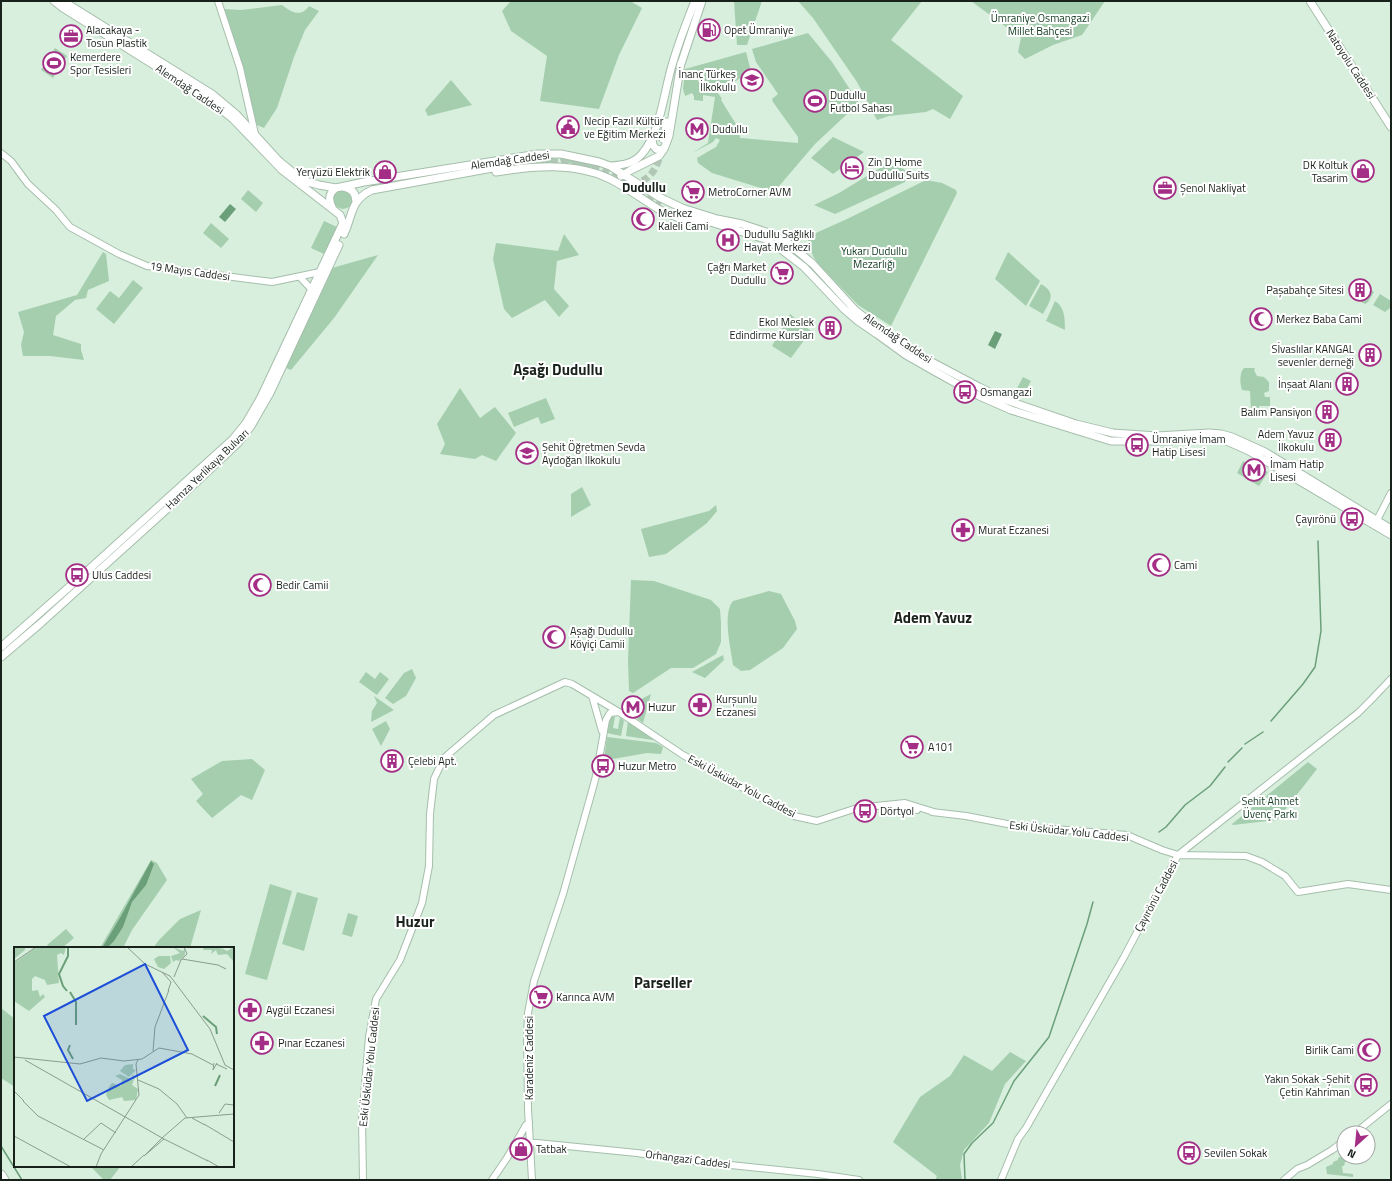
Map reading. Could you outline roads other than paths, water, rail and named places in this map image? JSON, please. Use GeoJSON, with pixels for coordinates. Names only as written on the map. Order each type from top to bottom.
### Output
{"type":"FeatureCollection","features":[{"type":"Feature","properties":{"kind":"highway"},"geometry":{"type":"LineString","coordinates":[[1,1175],[4,1180]]}},
{"type":"Feature","properties":{"kind":"main road","name":"Alemdağ Caddesi"},"geometry":{"type":"LineString","coordinates":[[54,1],[69,12],[176,76],[212,94],[237,115],[279,160],[296,175],[308,182],[319,185],[340,187],[538,154],[560,154],[599,162],[610,166],[659,197],[676,205],[717,219],[742,224],[760,230],[788,243],[813,264],[855,310],[878,328],[909,348],[1012,407]]}},
{"type":"Feature","properties":{"kind":"main road","name":"Alemdağ Caddesi"},"geometry":{"type":"LineString","coordinates":[[63,1],[208,99],[233,119],[282,170],[320,201],[339,213],[347,212],[355,205],[362,195],[372,190],[509,165]]}},
{"type":"Feature","properties":{"kind":"main road"},"geometry":{"type":"LineString","coordinates":[[610,166],[635,161],[641,156],[652,139],[673,62],[695,1]]}},
{"type":"Feature","properties":{"kind":"main road"},"geometry":{"type":"LineString","coordinates":[[599,162],[600,169],[597,174],[610,175],[616,178],[659,156],[665,142],[675,83],[702,1]]}},
{"type":"Feature","properties":{"kind":"main road","name":"Natoyolu Caddesi"},"geometry":{"type":"LineString","coordinates":[[1310,1],[1388,116],[1391,127]]}},
{"type":"Feature","properties":{"kind":"main road"},"geometry":{"type":"LineString","coordinates":[[652,139],[653,145],[657,150],[661,150],[665,142]]}},
{"type":"Feature","properties":{"kind":"main road"},"geometry":{"type":"LineString","coordinates":[[560,154],[557,158],[557,162],[562,167]]}},
{"type":"Feature","properties":{"kind":"main road","name":"Alemdağ Caddesi"},"geometry":{"type":"LineString","coordinates":[[393,185],[414,185],[512,169],[562,167],[597,174],[618,184],[660,210],[676,216],[698,224],[735,231]]}},
{"type":"Feature","properties":{"kind":"main road"},"geometry":{"type":"LineString","coordinates":[[334,209],[329,199],[330,194],[340,187],[348,188],[354,193],[355,205]]}},
{"type":"Feature","properties":{"kind":"main road","name":"Alemdağ Caddesi"},"geometry":{"type":"LineString","coordinates":[[661,204],[682,213],[735,231],[765,239],[804,267],[844,309],[858,321],[906,355],[979,396],[1111,441],[1136,442],[1211,438],[1222,439],[1277,464],[1376,522],[1391,529]]}},
{"type":"Feature","properties":{"kind":"main road","name":"Hamza Yerlikaya Bulvarı"},"geometry":{"type":"LineString","coordinates":[[1,657],[41,623],[238,443],[264,405],[347,228],[355,205]]}},
{"type":"Feature","properties":{"kind":"main road","name":"Hamza Yerlikaya Bulvarı"},"geometry":{"type":"LineString","coordinates":[[1,647],[85,574],[234,439],[246,423],[261,397],[342,227],[342,219],[334,209]]}},
{"type":"Feature","properties":{"kind":"main road","name":"Alemdağ Caddesi"},"geometry":{"type":"LineString","coordinates":[[1376,522],[1391,535]]}},
{"type":"Feature","properties":{"kind":"street"},"geometry":{"type":"LineString","coordinates":[[218,1],[240,68],[255,134]]}},
{"type":"Feature","properties":{"kind":"street","name":"19 Mayıs Caddesi"},"geometry":{"type":"LineString","coordinates":[[1,153],[11,161],[28,184],[56,210],[70,227],[119,254],[147,266],[272,282],[320,272]]}},
{"type":"Feature","properties":{"kind":"street"},"geometry":{"type":"LineString","coordinates":[[300,277],[312,290]]}},
{"type":"Feature","properties":{"kind":"street"},"geometry":{"type":"LineString","coordinates":[[1376,522],[1391,493]]}},
{"type":"Feature","properties":{"kind":"street","name":"Çayırönü Caddesi"},"geometry":{"type":"LineString","coordinates":[[1001,1180],[1018,1139],[1062,1067],[1124,957],[1178,855],[1358,713],[1391,679]]}},
{"type":"Feature","properties":{"kind":"street","name":"Eski Üsküdar Yolu Caddesi"},"geometry":{"type":"LineString","coordinates":[[363,1180],[362,1120],[370,1037],[376,999],[400,960],[422,903],[429,866],[430,814],[434,779],[444,758],[494,715],[565,682],[572,684],[619,712],[683,755],[794,816],[817,821],[857,808],[905,803],[934,812],[966,816],[1018,826],[1127,835],[1178,855]]}},
{"type":"Feature","properties":{"kind":"street"},"geometry":{"type":"LineString","coordinates":[[592,696],[603,735]]}},
{"type":"Feature","properties":{"kind":"street"},"geometry":{"type":"LineString","coordinates":[[603,735],[606,720],[610,713],[619,712]]}},
{"type":"Feature","properties":{"kind":"street","name":"Karadeniz Caddesi"},"geometry":{"type":"LineString","coordinates":[[532,1180],[527,1043],[528,1013],[534,982],[563,894],[596,776],[603,735]]}},
{"type":"Feature","properties":{"kind":"street"},"geometry":{"type":"LineString","coordinates":[[1178,855],[1211,854],[1246,856],[1262,862],[1285,876],[1298,892],[1348,884],[1391,890]]}},
{"type":"Feature","properties":{"kind":"street"},"geometry":{"type":"LineString","coordinates":[[1365,1125],[1391,1104]]}},
{"type":"Feature","properties":{"kind":"street"},"geometry":{"type":"LineString","coordinates":[[492,1180],[529,1122]]}},
{"type":"Feature","properties":{"kind":"street","name":"Orhangazi Caddesi"},"geometry":{"type":"LineString","coordinates":[[517,1140],[859,1180]]}},
{"type":"Feature","properties":{"kind":"street"},"geometry":{"type":"LineString","coordinates":[[1284,1180],[1297,1169],[1336,1147]]}},
{"type":"Feature","properties":{"kind":"waterway"},"geometry":{"type":"LineString","coordinates":[[1271,721],[1303,684],[1315,667],[1321,631],[1318,541]]}},
{"type":"Feature","properties":{"kind":"waterway"},"geometry":{"type":"LineString","coordinates":[[1245,744],[1263,732]]}},
{"type":"Feature","properties":{"kind":"waterway"},"geometry":{"type":"LineString","coordinates":[[1228,762],[1242,748]]}},
{"type":"Feature","properties":{"kind":"waterway"},"geometry":{"type":"LineString","coordinates":[[1159,832],[1166,827],[1185,805],[1210,786],[1225,767]]}},
{"type":"Feature","properties":{"kind":"waterway"},"geometry":{"type":"LineString","coordinates":[[965,1180],[964,1154],[972,1143],[993,1123],[1014,1081],[1049,1037],[1093,902]]}},
{"type":"Feature","properties":{"kind":"waterway"},"geometry":{"type":"LineString","coordinates":[[1,1146],[22,1180]]}},
{"type":"Feature","properties":{"kind":"tunnel"},"geometry":{"type":"LineString","coordinates":[[632,183],[644,180],[649,176],[656,167],[661,151]]}},
{"type":"Feature","properties":{"kind":"tunnel"},"geometry":{"type":"LineString","coordinates":[[509,165],[556,162],[598,168],[628,181],[661,204]]}},
{"type":"Feature","properties":{"kind":"place","name":"Opet Ümraniye"},"geometry":{"type":"Point","coordinates":[709,30]}},
{"type":"Feature","properties":{"kind":"place","name":"Alacakaya - Tosun Plastik"},"geometry":{"type":"Point","coordinates":[71,36]}},
{"type":"Feature","properties":{"kind":"place","name":"Kemerdere Spor Tesisleri"},"geometry":{"type":"Point","coordinates":[54,63]}},
{"type":"Feature","properties":{"kind":"place","name":"İnanç Türkeş İlkokulu"},"geometry":{"type":"Point","coordinates":[752,80]}},
{"type":"Feature","properties":{"kind":"place","name":"Dudullu Futbol Sahası"},"geometry":{"type":"Point","coordinates":[815,101]}},
{"type":"Feature","properties":{"kind":"place","name":"Necip Fazıl Kültür ve Eğitim Merkezi"},"geometry":{"type":"Point","coordinates":[568,127]}},
{"type":"Feature","properties":{"kind":"place","name":"Dudullu"},"geometry":{"type":"Point","coordinates":[697,129]}},
{"type":"Feature","properties":{"kind":"place","name":"Zin D Home Dudullu Suits"},"geometry":{"type":"Point","coordinates":[852,168]}},
{"type":"Feature","properties":{"kind":"place","name":"DK Koltuk Tasarim"},"geometry":{"type":"Point","coordinates":[1363,171]}},
{"type":"Feature","properties":{"kind":"place","name":"Yeryüzü Elektrik"},"geometry":{"type":"Point","coordinates":[385,172]}},
{"type":"Feature","properties":{"kind":"place","name":"Şenol Nakliyat"},"geometry":{"type":"Point","coordinates":[1165,188]}},
{"type":"Feature","properties":{"kind":"place","name":"MetroCorner AVM"},"geometry":{"type":"Point","coordinates":[693,192]}},
{"type":"Feature","properties":{"kind":"place","name":"Merkez Kaleli Cami"},"geometry":{"type":"Point","coordinates":[643,219]}},
{"type":"Feature","properties":{"kind":"place","name":"Dudullu Sağlıklı Hayat Merkezi"},"geometry":{"type":"Point","coordinates":[728,240]}},
{"type":"Feature","properties":{"kind":"place","name":"Çağrı Market Dudullu"},"geometry":{"type":"Point","coordinates":[782,273]}},
{"type":"Feature","properties":{"kind":"place","name":"Paşabahçe Sitesi"},"geometry":{"type":"Point","coordinates":[1360,290]}},
{"type":"Feature","properties":{"kind":"place","name":"Merkez Baba Cami"},"geometry":{"type":"Point","coordinates":[1261,319]}},
{"type":"Feature","properties":{"kind":"place","name":"Ekol Meslek Edindirme Kursları"},"geometry":{"type":"Point","coordinates":[830,328]}},
{"type":"Feature","properties":{"kind":"place","name":"Sİvaslılar KANGAL sevenler derneği"},"geometry":{"type":"Point","coordinates":[1370,355]}},
{"type":"Feature","properties":{"kind":"place","name":"İnşaat Alanı"},"geometry":{"type":"Point","coordinates":[1347,384]}},
{"type":"Feature","properties":{"kind":"place","name":"Osmangazi"},"geometry":{"type":"Point","coordinates":[965,392]}},
{"type":"Feature","properties":{"kind":"place","name":"Balım Pansiyon"},"geometry":{"type":"Point","coordinates":[1327,412]}},
{"type":"Feature","properties":{"kind":"place","name":"Adem Yavuz İlkokulu"},"geometry":{"type":"Point","coordinates":[1330,440]}},
{"type":"Feature","properties":{"kind":"place","name":"Ümraniye İmam Hatip Lisesi"},"geometry":{"type":"Point","coordinates":[1137,445]}},
{"type":"Feature","properties":{"kind":"place","name":"Şehit Öğretmen Sevda Aydoğan İlkokulu"},"geometry":{"type":"Point","coordinates":[527,453]}},
{"type":"Feature","properties":{"kind":"place","name":"İmam Hatip Lisesi"},"geometry":{"type":"Point","coordinates":[1254,470]}},
{"type":"Feature","properties":{"kind":"place","name":"Çayırönü"},"geometry":{"type":"Point","coordinates":[1352,519]}},
{"type":"Feature","properties":{"kind":"place","name":"Murat Eczanesi"},"geometry":{"type":"Point","coordinates":[963,530]}},
{"type":"Feature","properties":{"kind":"place","name":"Cami"},"geometry":{"type":"Point","coordinates":[1159,565]}},
{"type":"Feature","properties":{"kind":"place","name":"Ulus Caddesi"},"geometry":{"type":"Point","coordinates":[77,575]}},
{"type":"Feature","properties":{"kind":"place","name":"Bedir Camii"},"geometry":{"type":"Point","coordinates":[260,585]}},
{"type":"Feature","properties":{"kind":"place","name":"Aşağı Dudullu Köyiçi Camii"},"geometry":{"type":"Point","coordinates":[554,637]}},
{"type":"Feature","properties":{"kind":"place","name":"Kurşunlu Eczanesi"},"geometry":{"type":"Point","coordinates":[700,705]}},
{"type":"Feature","properties":{"kind":"place","name":"Huzur"},"geometry":{"type":"Point","coordinates":[633,707]}},
{"type":"Feature","properties":{"kind":"place","name":"A101"},"geometry":{"type":"Point","coordinates":[912,747]}},
{"type":"Feature","properties":{"kind":"place","name":"Çelebi Apt."},"geometry":{"type":"Point","coordinates":[392,761]}},
{"type":"Feature","properties":{"kind":"place","name":"Huzur Metro"},"geometry":{"type":"Point","coordinates":[603,766]}},
{"type":"Feature","properties":{"kind":"place","name":"Dörtyol"},"geometry":{"type":"Point","coordinates":[865,811]}},
{"type":"Feature","properties":{"kind":"place","name":"Karınca AVM"},"geometry":{"type":"Point","coordinates":[541,997]}},
{"type":"Feature","properties":{"kind":"place","name":"Aygül Eczanesi"},"geometry":{"type":"Point","coordinates":[250,1010]}},
{"type":"Feature","properties":{"kind":"place","name":"Pınar Eczanesi"},"geometry":{"type":"Point","coordinates":[262,1043]}},
{"type":"Feature","properties":{"kind":"place","name":"Birlik Cami"},"geometry":{"type":"Point","coordinates":[1369,1050]}},
{"type":"Feature","properties":{"kind":"place","name":"Yakın Sokak -Şehit Çetin Kahriman"},"geometry":{"type":"Point","coordinates":[1366,1085]}},
{"type":"Feature","properties":{"kind":"place","name":"Tatbak"},"geometry":{"type":"Point","coordinates":[521,1149]}},
{"type":"Feature","properties":{"kind":"place","name":"Sevilen Sokak"},"geometry":{"type":"Point","coordinates":[1189,1153]}},
{"type":"Feature","properties":{"kind":"district","name":"Dudullu"},"geometry":{"type":"Point","coordinates":[644,187]}},
{"type":"Feature","properties":{"kind":"district","name":"Aşağı Dudullu"},"geometry":{"type":"Point","coordinates":[558,370]}},
{"type":"Feature","properties":{"kind":"district","name":"Adem Yavuz"},"geometry":{"type":"Point","coordinates":[933,618]}},
{"type":"Feature","properties":{"kind":"district","name":"Huzur"},"geometry":{"type":"Point","coordinates":[415,922]}},
{"type":"Feature","properties":{"kind":"district","name":"Parseller"},"geometry":{"type":"Point","coordinates":[663,983]}},
{"type":"Feature","properties":{"kind":"park label","name":"Ümraniye Osmangazi Millet Bahçesi"},"geometry":{"type":"Point","coordinates":[1040,24]}},
{"type":"Feature","properties":{"kind":"park label","name":"Yukarı Dudullu Mezarlığı"},"geometry":{"type":"Point","coordinates":[874,257]}},
{"type":"Feature","properties":{"kind":"park label","name":"Şehit Ahmet Üvenç Parkı"},"geometry":{"type":"Point","coordinates":[1270,807]}}]}
